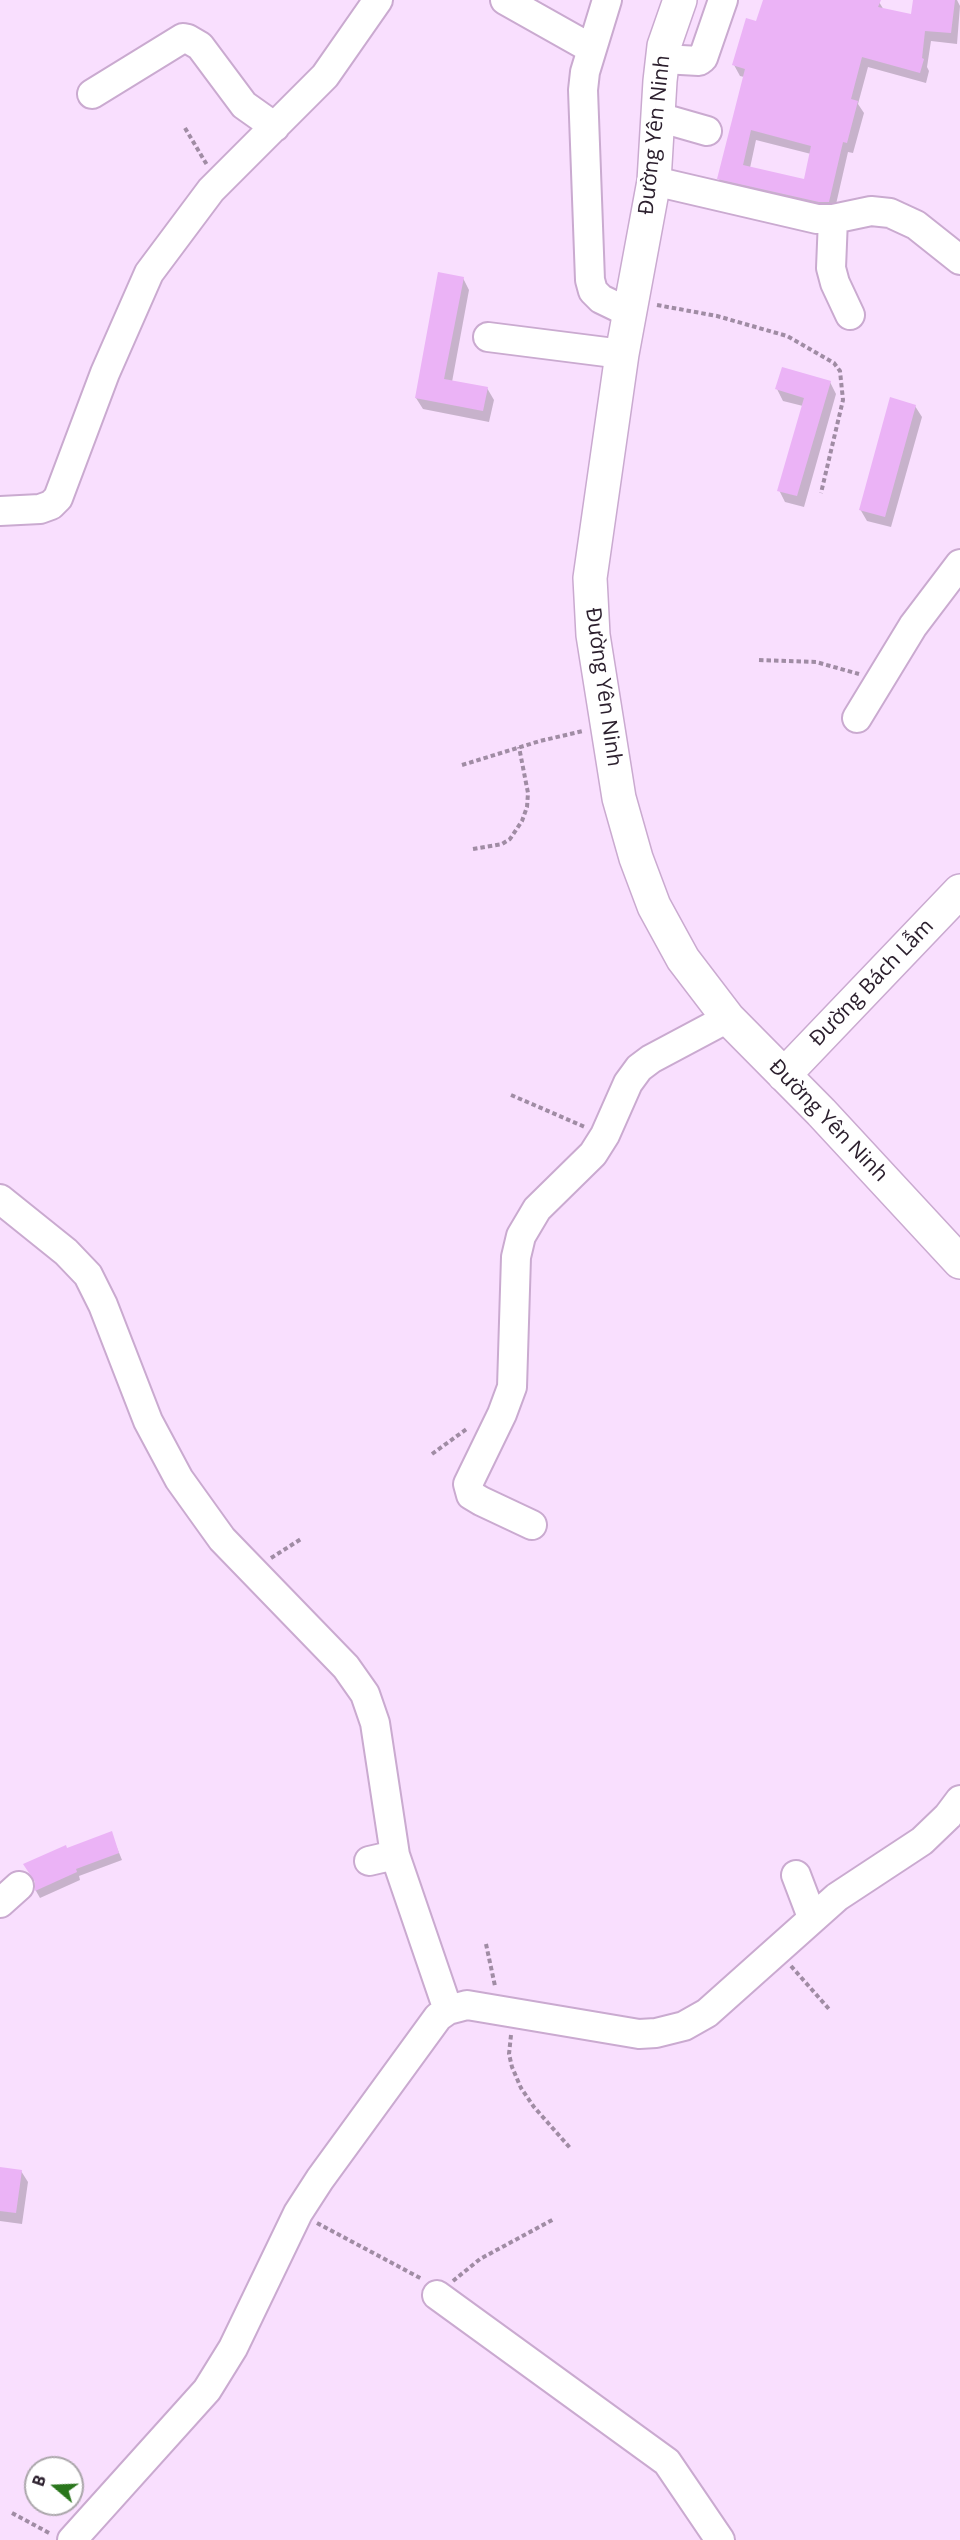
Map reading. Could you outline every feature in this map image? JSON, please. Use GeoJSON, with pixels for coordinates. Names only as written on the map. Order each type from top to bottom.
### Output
{"type":"FeatureCollection","features":[{"type":"Feature","properties":{"kind":"main road","name":"Đường Yên Ninh"},"geometry":{"type":"LineString","coordinates":[[680,0],[671,21],[663,59],[654,181],[622,354],[590,578],[594,635],[619,798],[636,858],[654,906],[683,959],[728,1018],[960,1262]]}},
{"type":"Feature","properties":{"kind":"main road","name":"Đường Bách Lẫm"},"geometry":{"type":"LineString","coordinates":[[784,1075],[960,891]]}},
{"type":"Feature","properties":{"kind":"street"},"geometry":{"type":"LineString","coordinates":[[0,511],[40,509],[51,505],[58,498],[105,373],[149,273],[195,209],[218,183],[324,76],[378,0]]}},
{"type":"Feature","properties":{"kind":"street"},"geometry":{"type":"LineString","coordinates":[[505,0],[592,49]]}},
{"type":"Feature","properties":{"kind":"street"},"geometry":{"type":"LineString","coordinates":[[607,0],[585,72],[583,90],[590,280],[593,291],[601,299],[631,307]]}},
{"type":"Feature","properties":{"kind":"street"},"geometry":{"type":"LineString","coordinates":[[663,59],[699,61],[703,58],[723,0]]}},
{"type":"Feature","properties":{"kind":"street"},"geometry":{"type":"LineString","coordinates":[[92,94],[183,38],[200,46],[244,105],[275,127]]}},
{"type":"Feature","properties":{"kind":"street"},"geometry":{"type":"LineString","coordinates":[[658,117],[707,131]]}},
{"type":"Feature","properties":{"kind":"street"},"geometry":{"type":"LineString","coordinates":[[654,181],[806,217],[833,219],[871,211],[899,216],[916,225],[960,260]]}},
{"type":"Feature","properties":{"kind":"street"},"geometry":{"type":"LineString","coordinates":[[833,219],[831,268],[835,283],[850,315]]}},
{"type":"Feature","properties":{"kind":"street"},"geometry":{"type":"LineString","coordinates":[[488,337],[622,354]]}},
{"type":"Feature","properties":{"kind":"street"},"geometry":{"type":"LineString","coordinates":[[857,717],[913,626],[960,564]]}},
{"type":"Feature","properties":{"kind":"street"},"geometry":{"type":"LineString","coordinates":[[532,1525],[471,1495],[468,1484],[502,1414],[512,1387],[516,1257],[520,1236],[537,1209],[586,1164],[605,1135],[628,1083],[639,1068],[651,1059],[728,1018]]}},
{"type":"Feature","properties":{"kind":"street"},"geometry":{"type":"LineString","coordinates":[[0,1199],[66,1252],[88,1275],[103,1305],[148,1421],[163,1452],[195,1503],[222,1539],[253,1570],[328,1633],[357,1680],[371,1708],[375,1723],[382,1858],[448,2010]]}},
{"type":"Feature","properties":{"kind":"street"},"geometry":{"type":"LineString","coordinates":[[62,2537],[207,2390],[233,2348],[298,2213],[433,2023],[448,2010],[466,2005],[639,2034],[684,2026],[708,2013],[812,1917],[858,1881],[922,1840],[948,1816],[960,1800]]}},
{"type":"Feature","properties":{"kind":"street"},"geometry":{"type":"LineString","coordinates":[[796,1875],[812,1917]]}},
{"type":"Feature","properties":{"kind":"street"},"geometry":{"type":"LineString","coordinates":[[437,2295],[667,2462],[720,2540]]}},
{"type":"Feature","properties":{"kind":"path"},"geometry":{"type":"LineString","coordinates":[[184,128],[218,183]]}},
{"type":"Feature","properties":{"kind":"path"},"geometry":{"type":"LineString","coordinates":[[631,307],[717,316],[786,336],[834,363],[840,371],[843,400],[821,493]]}},
{"type":"Feature","properties":{"kind":"path"},"geometry":{"type":"LineString","coordinates":[[759,660],[816,662],[880,680]]}},
{"type":"Feature","properties":{"kind":"path"},"geometry":{"type":"LineString","coordinates":[[462,765],[519,747],[607,726]]}},
{"type":"Feature","properties":{"kind":"path"},"geometry":{"type":"LineString","coordinates":[[473,849],[502,844],[510,839],[522,821],[527,807],[528,793],[519,747]]}},
{"type":"Feature","properties":{"kind":"path"},"geometry":{"type":"LineString","coordinates":[[511,1095],[605,1135]]}},
{"type":"Feature","properties":{"kind":"path"},"geometry":{"type":"LineString","coordinates":[[253,1570],[301,1539]]}},
{"type":"Feature","properties":{"kind":"path"},"geometry":{"type":"LineString","coordinates":[[486,1944],[509,2012],[512,2067],[521,2088],[534,2107],[571,2149]]}},
{"type":"Feature","properties":{"kind":"path"},"geometry":{"type":"LineString","coordinates":[[776,1950],[829,2010]]}},
{"type":"Feature","properties":{"kind":"path"},"geometry":{"type":"LineString","coordinates":[[298,2213],[414,2273],[437,2295],[480,2259],[554,2219]]}},
{"type":"Feature","properties":{"kind":"path"},"geometry":{"type":"LineString","coordinates":[[12,2513],[62,2537]]}},
{"type":"Feature","properties":{"kind":"building"},"geometry":{"type":"Polygon","coordinates":[[[763,0],[881,0],[878,7],[911,14],[913,0],[955,0],[951,33],[925,31],[922,58],[924,59],[920,73],[862,57],[851,99],[858,101],[847,143],[843,142],[829,202],[819,202],[717,179],[745,69],[732,65],[746,18],[756,21],[763,0]],[[751,130],[743,165],[804,179],[811,146],[751,130]]]}},
{"type":"Feature","properties":{"kind":"building"},"geometry":{"type":"Polygon","coordinates":[[[438,272],[464,277],[444,379],[488,387],[483,411],[415,398],[438,272]]]}},
{"type":"Feature","properties":{"kind":"building"},"geometry":{"type":"Polygon","coordinates":[[[782,367],[831,381],[797,496],[777,491],[804,398],[775,389],[782,367]]]}},
{"type":"Feature","properties":{"kind":"building"},"geometry":{"type":"Polygon","coordinates":[[[890,397],[916,405],[885,517],[859,510],[890,397]]]}},
{"type":"Feature","properties":{"kind":"building"},"geometry":{"type":"Polygon","coordinates":[[[112,1831],[119,1853],[76,1869],[77,1872],[35,1891],[35,1882],[23,1864],[66,1845],[67,1848],[112,1831]]]}},
{"type":"Feature","properties":{"kind":"building"},"geometry":{"type":"Polygon","coordinates":[[[0,2167],[22,2170],[16,2213],[0,2211],[0,2167]]]}}]}
